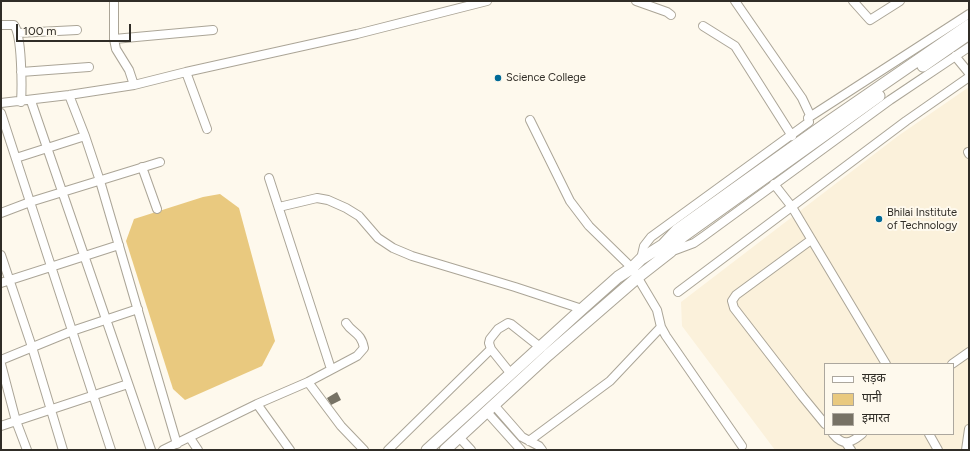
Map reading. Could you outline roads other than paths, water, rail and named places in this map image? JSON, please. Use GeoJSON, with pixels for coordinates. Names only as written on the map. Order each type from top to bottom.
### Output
{"type":"FeatureCollection","features":[{"type":"Feature","properties":{"kind":"main road"},"geometry":{"type":"LineString","coordinates":[[635,273],[641,258],[664,245],[831,120],[969,25]]}},
{"type":"Feature","properties":{"kind":"main road"},"geometry":{"type":"LineString","coordinates":[[445,450],[635,273],[670,252],[680,233],[818,140],[969,34]]}},
{"type":"Feature","properties":{"kind":"main road"},"geometry":{"type":"LineString","coordinates":[[427,450],[618,277],[635,273]]}},
{"type":"Feature","properties":{"kind":"street"},"geometry":{"type":"LineString","coordinates":[[114,1],[114,39],[116,49],[129,70],[134,84]]}},
{"type":"Feature","properties":{"kind":"street"},"geometry":{"type":"LineString","coordinates":[[1,103],[69,96],[134,84],[357,34],[488,1]]}},
{"type":"Feature","properties":{"kind":"street"},"geometry":{"type":"LineString","coordinates":[[636,1],[667,12],[671,15]]}},
{"type":"Feature","properties":{"kind":"street"},"geometry":{"type":"LineString","coordinates":[[641,258],[644,246],[651,237],[806,126],[809,122],[808,118],[810,115],[802,98],[735,1]]}},
{"type":"Feature","properties":{"kind":"street"},"geometry":{"type":"LineString","coordinates":[[853,1],[870,20],[900,1]]}},
{"type":"Feature","properties":{"kind":"street"},"geometry":{"type":"LineString","coordinates":[[808,118],[969,14]]}},
{"type":"Feature","properties":{"kind":"street"},"geometry":{"type":"LineString","coordinates":[[1,25],[14,25],[18,33],[21,72],[21,102]]}},
{"type":"Feature","properties":{"kind":"street"},"geometry":{"type":"LineString","coordinates":[[703,26],[735,46],[792,136]]}},
{"type":"Feature","properties":{"kind":"street"},"geometry":{"type":"LineString","coordinates":[[18,33],[77,30]]}},
{"type":"Feature","properties":{"kind":"street"},"geometry":{"type":"LineString","coordinates":[[114,39],[213,30]]}},
{"type":"Feature","properties":{"kind":"street"},"geometry":{"type":"LineString","coordinates":[[670,252],[694,243],[890,100],[969,47]]}},
{"type":"Feature","properties":{"kind":"street"},"geometry":{"type":"LineString","coordinates":[[955,56],[969,73]]}},
{"type":"Feature","properties":{"kind":"street"},"geometry":{"type":"LineString","coordinates":[[21,72],[89,67]]}},
{"type":"Feature","properties":{"kind":"street"},"geometry":{"type":"LineString","coordinates":[[186,72],[208,129]]}},
{"type":"Feature","properties":{"kind":"street"},"geometry":{"type":"LineString","coordinates":[[678,292],[906,121],[969,77]]}},
{"type":"Feature","properties":{"kind":"street"},"geometry":{"type":"LineString","coordinates":[[69,96],[85,136],[100,181],[176,444]]}},
{"type":"Feature","properties":{"kind":"street"},"geometry":{"type":"LineString","coordinates":[[31,101],[151,450]]}},
{"type":"Feature","properties":{"kind":"street"},"geometry":{"type":"LineString","coordinates":[[1,113],[111,450]]}},
{"type":"Feature","properties":{"kind":"street"},"geometry":{"type":"LineString","coordinates":[[530,120],[570,201],[589,226],[635,273],[657,310],[661,327],[666,336],[742,446]]}},
{"type":"Feature","properties":{"kind":"street"},"geometry":{"type":"LineString","coordinates":[[16,158],[85,136]]}},
{"type":"Feature","properties":{"kind":"street"},"geometry":{"type":"LineString","coordinates":[[1,213],[30,202],[160,162]]}},
{"type":"Feature","properties":{"kind":"street"},"geometry":{"type":"LineString","coordinates":[[142,167],[157,210]]}},
{"type":"Feature","properties":{"kind":"street"},"geometry":{"type":"LineString","coordinates":[[270,178],[331,370]]}},
{"type":"Feature","properties":{"kind":"street"},"geometry":{"type":"LineString","coordinates":[[774,184],[792,207],[885,363]]}},
{"type":"Feature","properties":{"kind":"street"},"geometry":{"type":"LineString","coordinates":[[279,207],[317,198],[328,200],[346,208],[358,216],[378,238],[393,248],[412,256],[442,264],[582,309]]}},
{"type":"Feature","properties":{"kind":"street"},"geometry":{"type":"LineString","coordinates":[[811,240],[736,295],[732,301],[734,308],[824,423]]}},
{"type":"Feature","properties":{"kind":"street"},"geometry":{"type":"LineString","coordinates":[[1,283],[119,245]]}},
{"type":"Feature","properties":{"kind":"street"},"geometry":{"type":"LineString","coordinates":[[1,255],[32,347],[63,450]]}},
{"type":"Feature","properties":{"kind":"street"},"geometry":{"type":"LineString","coordinates":[[1,360],[72,331],[138,309]]}},
{"type":"Feature","properties":{"kind":"street"},"geometry":{"type":"LineString","coordinates":[[163,450],[257,404],[308,382],[357,356],[364,348],[363,342],[359,335],[348,327],[346,323]]}},
{"type":"Feature","properties":{"kind":"street"},"geometry":{"type":"LineString","coordinates":[[510,374],[491,349],[489,343],[490,339],[498,329],[508,323],[512,324],[540,347]]}},
{"type":"Feature","properties":{"kind":"street"},"geometry":{"type":"LineString","coordinates":[[529,441],[610,381],[661,327]]}},
{"type":"Feature","properties":{"kind":"street"},"geometry":{"type":"LineString","coordinates":[[388,450],[491,349]]}},
{"type":"Feature","properties":{"kind":"street"},"geometry":{"type":"LineString","coordinates":[[953,363],[969,352]]}},
{"type":"Feature","properties":{"kind":"street"},"geometry":{"type":"LineString","coordinates":[[1,364],[16,421],[27,450]]}},
{"type":"Feature","properties":{"kind":"street"},"geometry":{"type":"LineString","coordinates":[[308,382],[341,426],[364,450]]}},
{"type":"Feature","properties":{"kind":"street"},"geometry":{"type":"LineString","coordinates":[[1,426],[128,384]]}},
{"type":"Feature","properties":{"kind":"street"},"geometry":{"type":"LineString","coordinates":[[257,404],[289,450]]}},
{"type":"Feature","properties":{"kind":"street"},"geometry":{"type":"LineString","coordinates":[[490,408],[522,437],[539,446],[542,450]]}},
{"type":"Feature","properties":{"kind":"street"},"geometry":{"type":"LineString","coordinates":[[490,408],[517,449]]}},
{"type":"Feature","properties":{"kind":"street"},"geometry":{"type":"LineString","coordinates":[[966,450],[969,429]]}},
{"type":"Feature","properties":{"kind":"street"},"geometry":{"type":"LineString","coordinates":[[834,435],[848,446],[861,435]]}},
{"type":"Feature","properties":{"kind":"street"},"geometry":{"type":"LineString","coordinates":[[930,435],[938,450]]}},
{"type":"Feature","properties":{"kind":"street"},"geometry":{"type":"LineString","coordinates":[[459,437],[471,450]]}},
{"type":"Feature","properties":{"kind":"street"},"geometry":{"type":"LineString","coordinates":[[190,438],[198,450]]}},
{"type":"Feature","properties":{"kind":"water"},"geometry":{"type":"Polygon","coordinates":[[[220,194],[239,208],[275,341],[262,366],[185,400],[173,389],[126,241],[134,219],[203,197],[220,194]]]}},
{"type":"Feature","properties":{"kind":"place","name":"Science College"},"geometry":{"type":"Point","coordinates":[498,78]}},
{"type":"Feature","properties":{"kind":"place","name":"Bhilai Institute of Technology"},"geometry":{"type":"Point","coordinates":[879,219]}}]}
